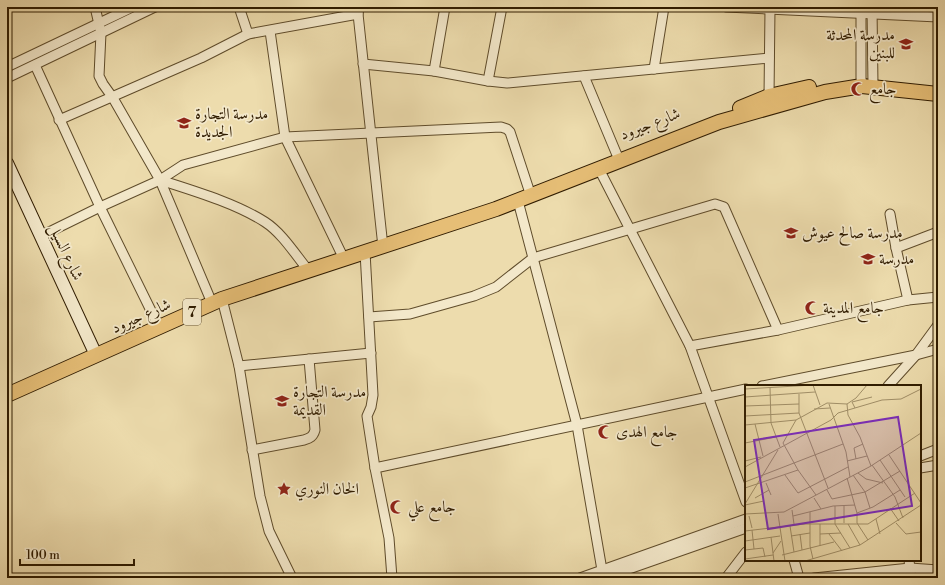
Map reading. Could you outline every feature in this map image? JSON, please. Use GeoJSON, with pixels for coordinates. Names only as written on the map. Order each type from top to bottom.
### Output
{"type":"FeatureCollection","features":[{"type":"Feature","properties":{"kind":"main road","name":"شارع جيرود"},"geometry":{"type":"LineString","coordinates":[[383,247],[769,96],[822,84],[867,82],[938,87]]}},
{"type":"Feature","properties":{"kind":"main road","name":"شارع جيرود"},"geometry":{"type":"LineString","coordinates":[[7,395],[217,301],[518,201],[719,122],[825,92],[867,82],[938,94]]}},
{"type":"Feature","properties":{"kind":"street"},"geometry":{"type":"LineString","coordinates":[[95,7],[100,28],[99,76],[160,180],[217,301],[239,366],[260,496],[269,531],[292,578]]}},
{"type":"Feature","properties":{"kind":"street"},"geometry":{"type":"LineString","coordinates":[[7,78],[100,28],[133,7]]}},
{"type":"Feature","properties":{"kind":"street"},"geometry":{"type":"LineString","coordinates":[[7,67],[141,10],[155,7]]}},
{"type":"Feature","properties":{"kind":"street"},"geometry":{"type":"LineString","coordinates":[[239,7],[248,34]]}},
{"type":"Feature","properties":{"kind":"street"},"geometry":{"type":"LineString","coordinates":[[434,71],[445,7]]}},
{"type":"Feature","properties":{"kind":"street"},"geometry":{"type":"LineString","coordinates":[[488,81],[502,7]]}},
{"type":"Feature","properties":{"kind":"street"},"geometry":{"type":"LineString","coordinates":[[654,69],[664,7]]}},
{"type":"Feature","properties":{"kind":"street"},"geometry":{"type":"LineString","coordinates":[[726,7],[861,10],[938,17]]}},
{"type":"Feature","properties":{"kind":"street"},"geometry":{"type":"LineString","coordinates":[[769,96],[770,9]]}},
{"type":"Feature","properties":{"kind":"street"},"geometry":{"type":"LineString","coordinates":[[59,120],[113,98],[201,58],[248,34],[270,31],[359,10],[363,64],[383,247]]}},
{"type":"Feature","properties":{"kind":"street"},"geometry":{"type":"LineString","coordinates":[[861,10],[867,82]]}},
{"type":"Feature","properties":{"kind":"street"},"geometry":{"type":"LineString","coordinates":[[867,82],[872,11]]}},
{"type":"Feature","properties":{"kind":"street"},"geometry":{"type":"LineString","coordinates":[[270,31],[285,137],[344,258]]}},
{"type":"Feature","properties":{"kind":"street"},"geometry":{"type":"LineString","coordinates":[[363,64],[434,71],[488,81],[507,82],[769,58]]}},
{"type":"Feature","properties":{"kind":"street"},"geometry":{"type":"LineString","coordinates":[[35,64],[59,120],[158,327]]}},
{"type":"Feature","properties":{"kind":"street"},"geometry":{"type":"LineString","coordinates":[[584,76],[617,155]]}},
{"type":"Feature","properties":{"kind":"street"},"geometry":{"type":"LineString","coordinates":[[41,236],[160,180],[183,165],[285,137],[501,127],[510,132],[529,190]]}},
{"type":"Feature","properties":{"kind":"street","name":"شارع السيل"},"geometry":{"type":"LineString","coordinates":[[7,162],[96,355]]}},
{"type":"Feature","properties":{"kind":"street"},"geometry":{"type":"LineString","coordinates":[[599,169],[690,346],[745,499]]}},
{"type":"Feature","properties":{"kind":"street"},"geometry":{"type":"LineString","coordinates":[[160,180],[238,208],[266,222],[285,241],[308,270]]}},
{"type":"Feature","properties":{"kind":"street"},"geometry":{"type":"LineString","coordinates":[[518,201],[577,425],[602,576]]}},
{"type":"Feature","properties":{"kind":"street"},"geometry":{"type":"LineString","coordinates":[[369,316],[410,314],[474,296],[496,287],[533,258],[715,204],[724,207],[778,330]]}},
{"type":"Feature","properties":{"kind":"street"},"geometry":{"type":"LineString","coordinates":[[890,214],[908,300]]}},
{"type":"Feature","properties":{"kind":"street"},"geometry":{"type":"LineString","coordinates":[[896,248],[938,232]]}},
{"type":"Feature","properties":{"kind":"street"},"geometry":{"type":"LineString","coordinates":[[365,252],[373,395],[372,407],[367,416],[375,468],[389,538],[392,578]]}},
{"type":"Feature","properties":{"kind":"street"},"geometry":{"type":"LineString","coordinates":[[690,346],[778,330],[908,300],[938,297]]}},
{"type":"Feature","properties":{"kind":"street"},"geometry":{"type":"LineString","coordinates":[[889,385],[916,355],[938,325]]}},
{"type":"Feature","properties":{"kind":"street"},"geometry":{"type":"LineString","coordinates":[[767,385],[916,355],[938,349]]}},
{"type":"Feature","properties":{"kind":"street"},"geometry":{"type":"LineString","coordinates":[[239,366],[371,353]]}},
{"type":"Feature","properties":{"kind":"street"},"geometry":{"type":"LineString","coordinates":[[252,450],[304,440],[314,434],[308,359]]}},
{"type":"Feature","properties":{"kind":"street"},"geometry":{"type":"LineString","coordinates":[[375,468],[745,389]]}},
{"type":"Feature","properties":{"kind":"street"},"geometry":{"type":"LineString","coordinates":[[921,456],[938,449]]}},
{"type":"Feature","properties":{"kind":"street"},"geometry":{"type":"LineString","coordinates":[[921,468],[938,465]]}},
{"type":"Feature","properties":{"kind":"street"},"geometry":{"type":"LineString","coordinates":[[602,576],[745,519]]}},
{"type":"Feature","properties":{"kind":"street"},"geometry":{"type":"LineString","coordinates":[[580,578],[602,576],[745,528]]}},
{"type":"Feature","properties":{"kind":"street"},"geometry":{"type":"LineString","coordinates":[[726,578],[745,553]]}},
{"type":"Feature","properties":{"kind":"street"},"geometry":{"type":"LineString","coordinates":[[794,561],[799,578]]}},
{"type":"Feature","properties":{"kind":"street"},"geometry":{"type":"LineString","coordinates":[[910,564],[910,578]]}},
{"type":"Feature","properties":{"kind":"street"},"geometry":{"type":"LineString","coordinates":[[814,578],[910,564],[938,570]]}},
{"type":"Feature","properties":{"kind":"place","name":"مدرسة المحدثة للبنين"},"geometry":{"type":"Point","coordinates":[906,44]}},
{"type":"Feature","properties":{"kind":"place","name":"جامع"},"geometry":{"type":"Point","coordinates":[858,89]}},
{"type":"Feature","properties":{"kind":"place","name":"مدرسة التجارة الجديدة"},"geometry":{"type":"Point","coordinates":[184,123]}},
{"type":"Feature","properties":{"kind":"place","name":"مدرسة صالح عيوش"},"geometry":{"type":"Point","coordinates":[791,233]}},
{"type":"Feature","properties":{"kind":"place","name":"مدرسة"},"geometry":{"type":"Point","coordinates":[868,259]}},
{"type":"Feature","properties":{"kind":"place","name":"جامع المدينة"},"geometry":{"type":"Point","coordinates":[812,308]}},
{"type":"Feature","properties":{"kind":"place","name":"مدرسة التجارة القديمة"},"geometry":{"type":"Point","coordinates":[282,401]}},
{"type":"Feature","properties":{"kind":"place","name":"جامع الهدى"},"geometry":{"type":"Point","coordinates":[605,432]}},
{"type":"Feature","properties":{"kind":"place","name":"الخان النوري"},"geometry":{"type":"Point","coordinates":[284,489]}},
{"type":"Feature","properties":{"kind":"place","name":"جامع علي"},"geometry":{"type":"Point","coordinates":[397,507]}}]}
